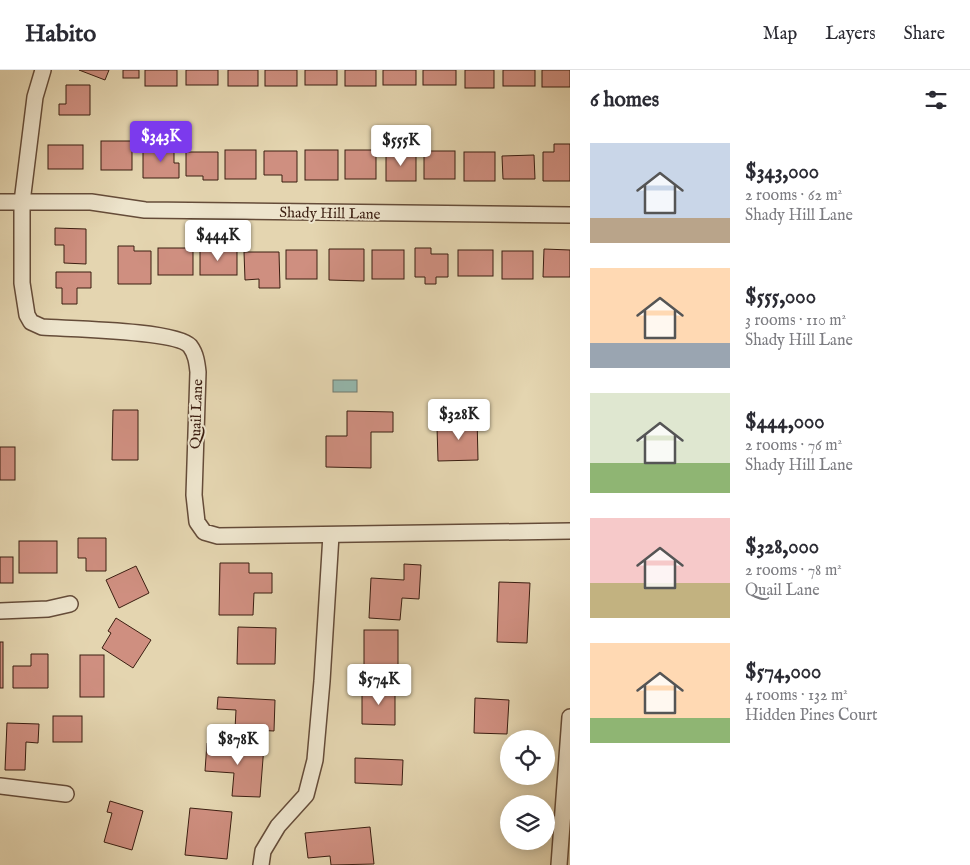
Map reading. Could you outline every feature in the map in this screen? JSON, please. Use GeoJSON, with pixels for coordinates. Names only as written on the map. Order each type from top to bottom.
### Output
{"type":"FeatureCollection","features":[{"type":"Feature","properties":{"kind":"street","name":"Quail Lane"},"geometry":{"type":"LineString","coordinates":[[43,70],[35,97],[22,202],[22,283],[27,315],[31,322],[42,327],[148,334],[172,337],[189,345],[196,356],[198,372],[194,495],[197,522],[204,532],[218,536],[570,531]]}},
{"type":"Feature","properties":{"kind":"street","name":"Shady Hill Lane"},"geometry":{"type":"LineString","coordinates":[[0,202],[91,202],[146,210],[570,215]]}},
{"type":"Feature","properties":{"kind":"street"},"geometry":{"type":"LineString","coordinates":[[261,865],[263,851],[278,826],[306,795],[315,760],[331,535]]}},
{"type":"Feature","properties":{"kind":"street"},"geometry":{"type":"LineString","coordinates":[[0,611],[48,608],[70,604]]}},
{"type":"Feature","properties":{"kind":"street"},"geometry":{"type":"LineString","coordinates":[[559,865],[570,718]]}},
{"type":"Feature","properties":{"kind":"street"},"geometry":{"type":"LineString","coordinates":[[0,786],[66,794]]}},
{"type":"Feature","properties":{"kind":"water"},"geometry":{"type":"Polygon","coordinates":[[[333,380],[357,380],[357,392],[333,392],[333,380]]]}},
{"type":"Feature","properties":{"kind":"building"},"geometry":{"type":"Polygon","coordinates":[[[79,70],[109,70],[105,80],[79,70]]]}},
{"type":"Feature","properties":{"kind":"building"},"geometry":{"type":"Polygon","coordinates":[[[123,70],[139,70],[139,78],[123,78],[123,70]]]}},
{"type":"Feature","properties":{"kind":"building"},"geometry":{"type":"Polygon","coordinates":[[[145,70],[177,70],[177,86],[145,86],[145,70]]]}},
{"type":"Feature","properties":{"kind":"building"},"geometry":{"type":"Polygon","coordinates":[[[186,70],[218,70],[218,85],[186,85],[186,70]]]}},
{"type":"Feature","properties":{"kind":"building"},"geometry":{"type":"Polygon","coordinates":[[[228,70],[258,70],[258,86],[228,86],[228,70]]]}},
{"type":"Feature","properties":{"kind":"building"},"geometry":{"type":"Polygon","coordinates":[[[265,70],[297,70],[297,86],[265,86],[265,70]]]}},
{"type":"Feature","properties":{"kind":"building"},"geometry":{"type":"Polygon","coordinates":[[[305,70],[337,70],[337,85],[305,85],[305,70]]]}},
{"type":"Feature","properties":{"kind":"building"},"geometry":{"type":"Polygon","coordinates":[[[345,70],[376,70],[376,86],[345,86],[345,70]]]}},
{"type":"Feature","properties":{"kind":"building"},"geometry":{"type":"Polygon","coordinates":[[[383,70],[416,70],[416,85],[383,85],[383,70]]]}},
{"type":"Feature","properties":{"kind":"building"},"geometry":{"type":"Polygon","coordinates":[[[423,70],[456,70],[456,85],[423,85],[423,70]]]}},
{"type":"Feature","properties":{"kind":"building"},"geometry":{"type":"Polygon","coordinates":[[[465,70],[494,70],[494,88],[465,88],[465,70]]]}},
{"type":"Feature","properties":{"kind":"building"},"geometry":{"type":"Polygon","coordinates":[[[503,70],[535,70],[535,86],[503,86],[503,70]]]}},
{"type":"Feature","properties":{"kind":"building"},"geometry":{"type":"Polygon","coordinates":[[[542,70],[570,70],[570,87],[542,87],[542,70]]]}},
{"type":"Feature","properties":{"kind":"building"},"geometry":{"type":"Polygon","coordinates":[[[66,85],[90,85],[90,115],[59,115],[59,104],[66,104],[66,85]]]}},
{"type":"Feature","properties":{"kind":"building"},"geometry":{"type":"Polygon","coordinates":[[[101,141],[132,141],[132,170],[101,170],[101,141]]]}},
{"type":"Feature","properties":{"kind":"building"},"geometry":{"type":"Polygon","coordinates":[[[158,142],[174,142],[174,163],[179,163],[179,178],[143,178],[143,151],[158,152],[158,142]]]}},
{"type":"Feature","properties":{"kind":"building"},"geometry":{"type":"Polygon","coordinates":[[[554,144],[570,144],[570,181],[543,181],[543,152],[554,152],[554,144]]]}},
{"type":"Feature","properties":{"kind":"building"},"geometry":{"type":"Polygon","coordinates":[[[48,145],[83,145],[83,169],[48,169],[48,145]]]}},
{"type":"Feature","properties":{"kind":"building"},"geometry":{"type":"Polygon","coordinates":[[[225,150],[256,150],[256,179],[225,179],[225,150]]]}},
{"type":"Feature","properties":{"kind":"building"},"geometry":{"type":"Polygon","coordinates":[[[305,150],[338,150],[338,180],[305,180],[305,150]]]}},
{"type":"Feature","properties":{"kind":"building"},"geometry":{"type":"Polygon","coordinates":[[[345,150],[376,150],[376,179],[345,179],[345,150]]]}},
{"type":"Feature","properties":{"kind":"building"},"geometry":{"type":"Polygon","coordinates":[[[264,151],[297,151],[297,182],[282,182],[282,175],[264,175],[264,151]]]}},
{"type":"Feature","properties":{"kind":"building"},"geometry":{"type":"Polygon","coordinates":[[[424,151],[455,151],[455,179],[424,179],[424,151]]]}},
{"type":"Feature","properties":{"kind":"building"},"geometry":{"type":"Polygon","coordinates":[[[186,152],[218,152],[218,180],[203,180],[203,176],[186,176],[186,152]]]}},
{"type":"Feature","properties":{"kind":"building"},"geometry":{"type":"Polygon","coordinates":[[[464,152],[495,152],[495,181],[464,181],[464,152]]]}},
{"type":"Feature","properties":{"kind":"building"},"geometry":{"type":"Polygon","coordinates":[[[386,153],[416,153],[416,181],[386,181],[386,153]]]}},
{"type":"Feature","properties":{"kind":"building"},"geometry":{"type":"Polygon","coordinates":[[[534,155],[535,179],[503,179],[502,156],[534,155]]]}},
{"type":"Feature","properties":{"kind":"building"},"geometry":{"type":"Polygon","coordinates":[[[55,228],[86,229],[86,264],[64,263],[64,245],[55,245],[55,228]]]}},
{"type":"Feature","properties":{"kind":"building"},"geometry":{"type":"Polygon","coordinates":[[[118,246],[134,246],[134,251],[151,251],[151,284],[118,284],[118,246]]]}},
{"type":"Feature","properties":{"kind":"building"},"geometry":{"type":"Polygon","coordinates":[[[158,248],[193,248],[193,275],[158,275],[158,248]]]}},
{"type":"Feature","properties":{"kind":"building"},"geometry":{"type":"Polygon","coordinates":[[[415,248],[431,248],[431,254],[448,254],[448,277],[436,277],[436,284],[425,284],[425,277],[415,277],[415,248]]]}},
{"type":"Feature","properties":{"kind":"building"},"geometry":{"type":"Polygon","coordinates":[[[329,249],[364,249],[364,281],[329,280],[329,249]]]}},
{"type":"Feature","properties":{"kind":"building"},"geometry":{"type":"Polygon","coordinates":[[[544,249],[570,250],[570,277],[543,277],[544,249]]]}},
{"type":"Feature","properties":{"kind":"building"},"geometry":{"type":"Polygon","coordinates":[[[200,250],[237,250],[237,275],[200,275],[200,250]]]}},
{"type":"Feature","properties":{"kind":"building"},"geometry":{"type":"Polygon","coordinates":[[[286,250],[317,250],[317,279],[286,279],[286,250]]]}},
{"type":"Feature","properties":{"kind":"building"},"geometry":{"type":"Polygon","coordinates":[[[372,250],[404,250],[404,279],[372,279],[372,250]]]}},
{"type":"Feature","properties":{"kind":"building"},"geometry":{"type":"Polygon","coordinates":[[[458,250],[493,250],[493,276],[458,276],[458,250]]]}},
{"type":"Feature","properties":{"kind":"building"},"geometry":{"type":"Polygon","coordinates":[[[502,251],[533,251],[533,279],[502,279],[502,251]]]}},
{"type":"Feature","properties":{"kind":"building"},"geometry":{"type":"Polygon","coordinates":[[[244,252],[279,252],[280,288],[259,288],[259,279],[245,280],[244,252]]]}},
{"type":"Feature","properties":{"kind":"building"},"geometry":{"type":"Polygon","coordinates":[[[56,272],[91,272],[91,288],[77,288],[77,304],[62,304],[62,288],[56,288],[56,272]]]}},
{"type":"Feature","properties":{"kind":"building"},"geometry":{"type":"Polygon","coordinates":[[[113,410],[138,410],[138,460],[112,460],[113,410]]]}},
{"type":"Feature","properties":{"kind":"building"},"geometry":{"type":"Polygon","coordinates":[[[347,411],[393,412],[393,432],[371,432],[371,468],[326,467],[326,436],[347,436],[347,411]]]}},
{"type":"Feature","properties":{"kind":"building"},"geometry":{"type":"Polygon","coordinates":[[[460,417],[477,417],[478,460],[438,461],[437,427],[460,426],[460,417]]]}},
{"type":"Feature","properties":{"kind":"building"},"geometry":{"type":"Polygon","coordinates":[[[0,447],[15,447],[15,480],[0,480],[0,447]]]}},
{"type":"Feature","properties":{"kind":"building"},"geometry":{"type":"Polygon","coordinates":[[[78,538],[106,538],[106,571],[86,571],[86,558],[78,558],[78,538]]]}},
{"type":"Feature","properties":{"kind":"building"},"geometry":{"type":"Polygon","coordinates":[[[19,541],[57,541],[57,573],[19,573],[19,541]]]}},
{"type":"Feature","properties":{"kind":"building"},"geometry":{"type":"Polygon","coordinates":[[[0,557],[13,557],[13,583],[0,583],[0,557]]]}},
{"type":"Feature","properties":{"kind":"building"},"geometry":{"type":"Polygon","coordinates":[[[220,563],[249,563],[249,573],[272,573],[272,593],[254,593],[253,615],[219,615],[220,563]]]}},
{"type":"Feature","properties":{"kind":"building"},"geometry":{"type":"Polygon","coordinates":[[[404,564],[421,565],[419,599],[402,598],[400,620],[369,618],[371,578],[404,580],[404,564]]]}},
{"type":"Feature","properties":{"kind":"building"},"geometry":{"type":"Polygon","coordinates":[[[136,566],[149,593],[119,608],[106,580],[136,566]]]}},
{"type":"Feature","properties":{"kind":"building"},"geometry":{"type":"Polygon","coordinates":[[[499,582],[530,583],[527,643],[497,642],[499,582]]]}},
{"type":"Feature","properties":{"kind":"building"},"geometry":{"type":"Polygon","coordinates":[[[116,618],[151,640],[133,668],[102,648],[111,633],[108,631],[116,618]]]}},
{"type":"Feature","properties":{"kind":"building"},"geometry":{"type":"Polygon","coordinates":[[[238,627],[276,628],[275,664],[237,664],[238,627]]]}},
{"type":"Feature","properties":{"kind":"building"},"geometry":{"type":"Polygon","coordinates":[[[364,630],[398,630],[398,672],[364,672],[364,630]]]}},
{"type":"Feature","properties":{"kind":"building"},"geometry":{"type":"Polygon","coordinates":[[[0,642],[3,642],[3,688],[0,688],[0,642]]]}},
{"type":"Feature","properties":{"kind":"building"},"geometry":{"type":"Polygon","coordinates":[[[31,654],[48,654],[48,688],[13,688],[13,666],[31,666],[31,654]]]}},
{"type":"Feature","properties":{"kind":"building"},"geometry":{"type":"Polygon","coordinates":[[[80,655],[104,655],[104,697],[80,697],[80,655]]]}},
{"type":"Feature","properties":{"kind":"building"},"geometry":{"type":"Polygon","coordinates":[[[362,687],[395,687],[395,725],[362,724],[362,687]]]}},
{"type":"Feature","properties":{"kind":"building"},"geometry":{"type":"Polygon","coordinates":[[[218,697],[275,700],[274,731],[235,729],[236,710],[217,709],[218,697]]]}},
{"type":"Feature","properties":{"kind":"building"},"geometry":{"type":"Polygon","coordinates":[[[475,698],[509,700],[507,730],[500,730],[500,734],[474,733],[475,698]]]}},
{"type":"Feature","properties":{"kind":"building"},"geometry":{"type":"Polygon","coordinates":[[[53,716],[82,716],[82,742],[53,742],[53,716]]]}},
{"type":"Feature","properties":{"kind":"building"},"geometry":{"type":"Polygon","coordinates":[[[7,723],[39,724],[38,743],[26,742],[25,770],[5,770],[7,723]]]}},
{"type":"Feature","properties":{"kind":"building"},"geometry":{"type":"Polygon","coordinates":[[[207,743],[264,746],[260,797],[232,796],[234,773],[205,771],[207,743]]]}},
{"type":"Feature","properties":{"kind":"building"},"geometry":{"type":"Polygon","coordinates":[[[355,758],[403,760],[402,785],[355,783],[355,758]]]}},
{"type":"Feature","properties":{"kind":"building"},"geometry":{"type":"Polygon","coordinates":[[[110,801],[143,811],[132,850],[104,842],[112,813],[107,812],[110,801]]]}},
{"type":"Feature","properties":{"kind":"building"},"geometry":{"type":"Polygon","coordinates":[[[190,808],[232,812],[227,859],[185,855],[190,808]]]}},
{"type":"Feature","properties":{"kind":"building"},"geometry":{"type":"Polygon","coordinates":[[[370,827],[374,864],[331,865],[330,856],[308,858],[305,833],[370,827]]]}}]}
